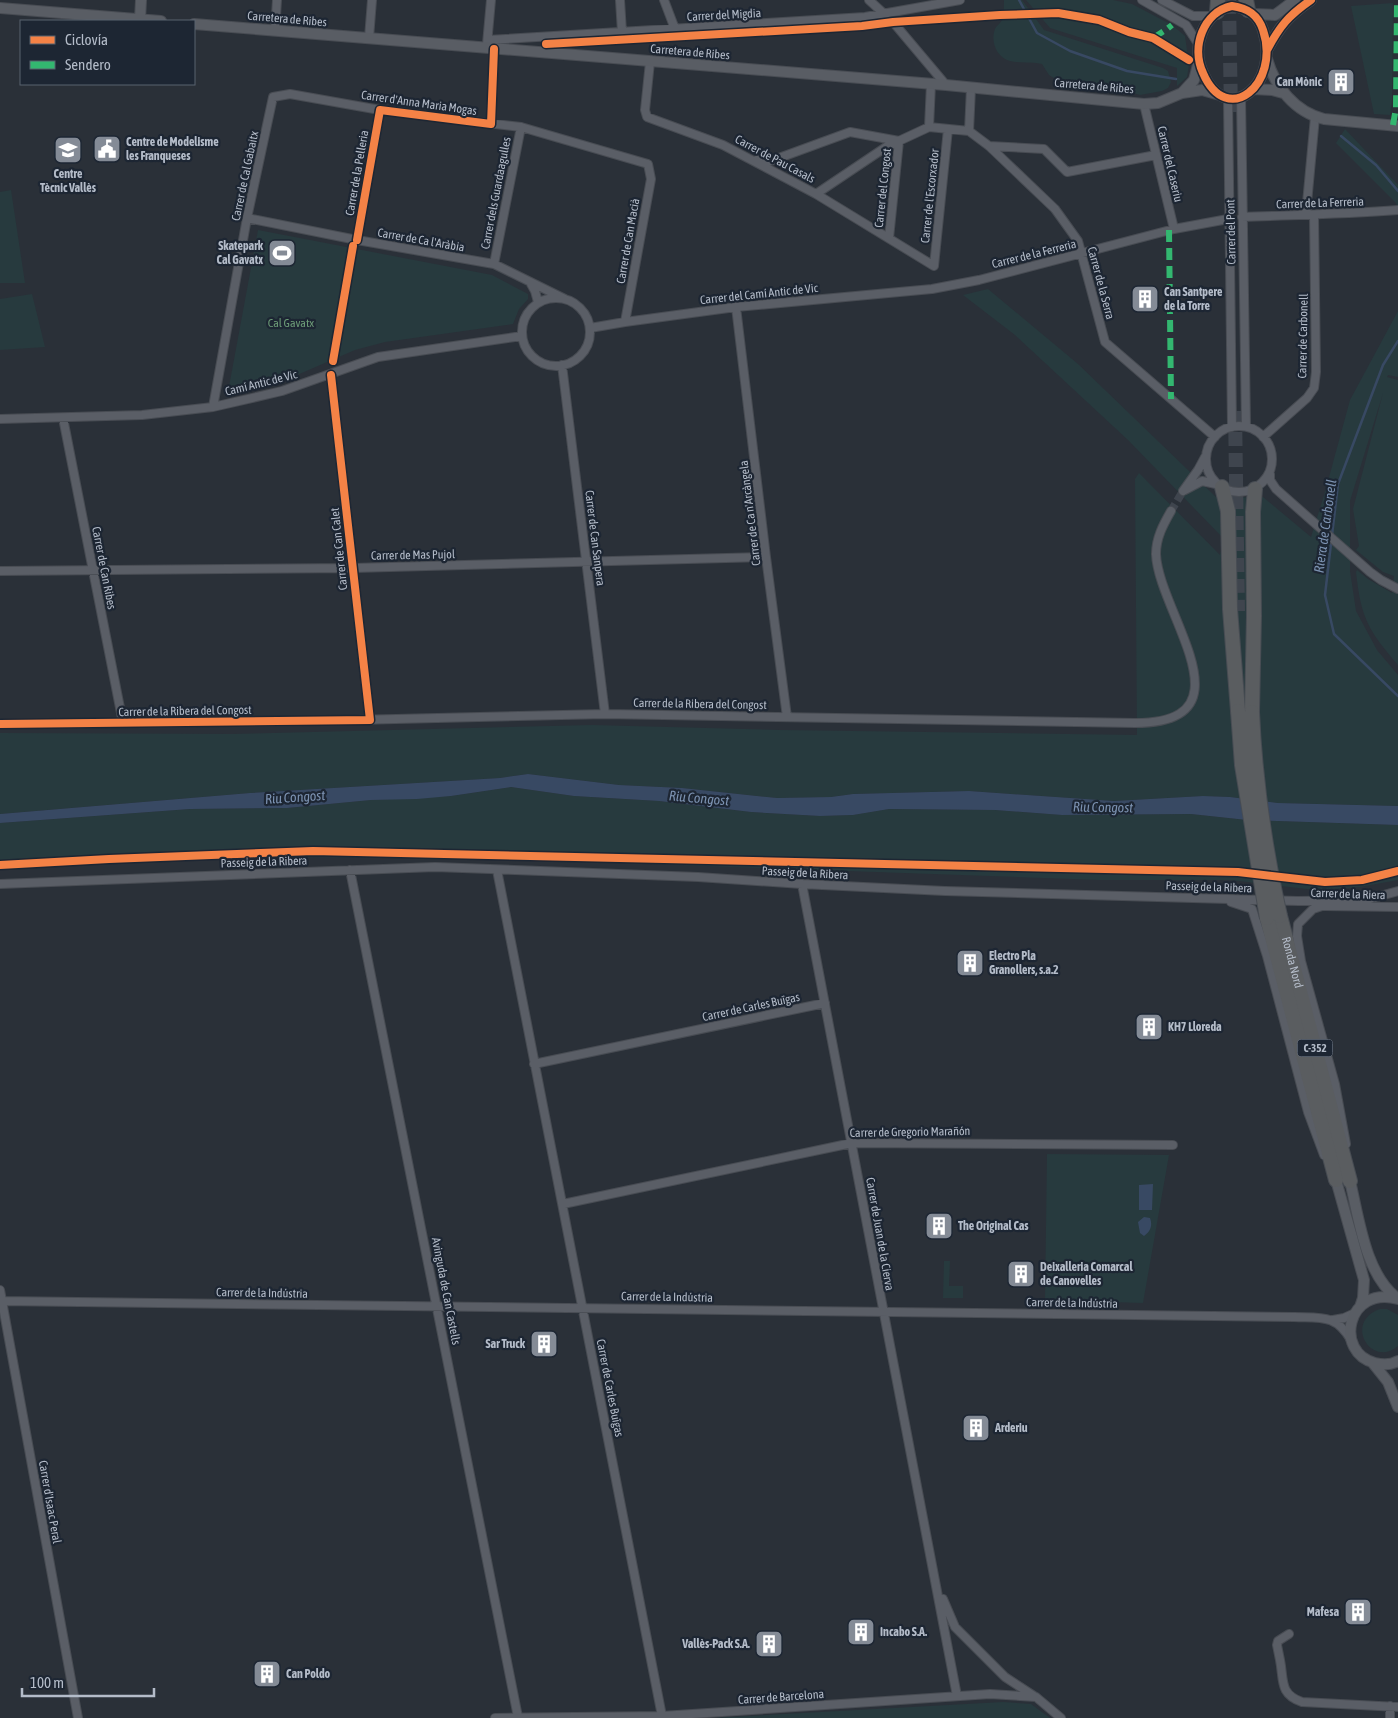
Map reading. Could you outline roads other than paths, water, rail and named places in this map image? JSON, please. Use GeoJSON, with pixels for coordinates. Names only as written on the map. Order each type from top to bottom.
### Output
{"type":"FeatureCollection","features":[{"type":"Feature","properties":{"kind":"highway"},"geometry":{"type":"LineString","coordinates":[[1220,486],[1228,512],[1230,610],[1245,711]]}},
{"type":"Feature","properties":{"kind":"highway"},"geometry":{"type":"LineString","coordinates":[[1245,711],[1254,616],[1253,512],[1256,488]]}},
{"type":"Feature","properties":{"kind":"highway","name":"Ronda Nord"},"geometry":{"type":"LineString","coordinates":[[1242,610],[1245,711],[1262,817],[1274,917],[1343,1181]]}},
{"type":"Feature","properties":{"kind":"street"},"geometry":{"type":"LineString","coordinates":[[0,8],[140,20],[141,0]]}},
{"type":"Feature","properties":{"kind":"street"},"geometry":{"type":"LineString","coordinates":[[275,31],[277,0]]}},
{"type":"Feature","properties":{"kind":"street"},"geometry":{"type":"LineString","coordinates":[[368,38],[372,0]]}},
{"type":"Feature","properties":{"kind":"street"},"geometry":{"type":"LineString","coordinates":[[491,0],[492,124]]}},
{"type":"Feature","properties":{"kind":"street"},"geometry":{"type":"LineString","coordinates":[[620,0],[622,32]]}},
{"type":"Feature","properties":{"kind":"street"},"geometry":{"type":"LineString","coordinates":[[664,0],[675,29]]}},
{"type":"Feature","properties":{"kind":"street"},"geometry":{"type":"LineString","coordinates":[[869,0],[893,22],[946,85]]}},
{"type":"Feature","properties":{"kind":"street","name":"Carrer del Migdia"},"geometry":{"type":"LineString","coordinates":[[490,46],[622,32],[865,17],[960,0]]}},
{"type":"Feature","properties":{"kind":"street"},"geometry":{"type":"LineString","coordinates":[[1142,0],[1186,25],[1199,45]]}},
{"type":"Feature","properties":{"kind":"street"},"geometry":{"type":"LineString","coordinates":[[1162,0],[1192,16],[1232,6],[1249,8],[1275,15],[1281,5],[1295,0]]}},
{"type":"Feature","properties":{"kind":"street"},"geometry":{"type":"LineString","coordinates":[[1199,60],[1203,74],[1209,84],[1224,97],[1241,98],[1253,89],[1264,74],[1267,54],[1278,29],[1298,9],[1311,0]]}},
{"type":"Feature","properties":{"kind":"street"},"geometry":{"type":"LineString","coordinates":[[1249,8],[1262,28],[1271,71],[1283,93],[1299,107],[1315,117],[1324,119],[1398,126]]}},
{"type":"Feature","properties":{"kind":"street"},"geometry":{"type":"LineString","coordinates":[[1182,92],[1194,80],[1199,60],[1199,45],[1204,28],[1215,9]]}},
{"type":"Feature","properties":{"kind":"street","name":"Carretera de Ribes"},"geometry":{"type":"LineString","coordinates":[[195,24],[490,46],[650,62],[946,85],[1144,104],[1158,103],[1182,92],[1202,90],[1224,97]]}},
{"type":"Feature","properties":{"kind":"street","name":"Carrer de Pau Casals"},"geometry":{"type":"LineString","coordinates":[[650,62],[645,110],[647,117],[724,145],[816,194],[934,266]]}},
{"type":"Feature","properties":{"kind":"street"},"geometry":{"type":"LineString","coordinates":[[930,127],[931,84]]}},
{"type":"Feature","properties":{"kind":"street"},"geometry":{"type":"LineString","coordinates":[[816,194],[886,147],[930,127],[969,131],[970,88]]}},
{"type":"Feature","properties":{"kind":"street"},"geometry":{"type":"LineString","coordinates":[[1253,89],[1272,90],[1283,93]]}},
{"type":"Feature","properties":{"kind":"street","name":"Carrer d'Anna Maria Mogas"},"geometry":{"type":"LineString","coordinates":[[273,98],[290,94],[380,110],[521,127],[648,164]]}},
{"type":"Feature","properties":{"kind":"street","name":"Carrer del Pont"},"geometry":{"type":"LineString","coordinates":[[1224,97],[1232,427]]}},
{"type":"Feature","properties":{"kind":"street","name":"Carrer de Cal Gabaitx"},"geometry":{"type":"LineString","coordinates":[[213,406],[247,218],[273,98]]}},
{"type":"Feature","properties":{"kind":"street","name":"Carrer del Pont"},"geometry":{"type":"LineString","coordinates":[[1241,98],[1246,426]]}},
{"type":"Feature","properties":{"kind":"street","name":"Carrer del Caseriu"},"geometry":{"type":"LineString","coordinates":[[1144,104],[1174,229]]}},
{"type":"Feature","properties":{"kind":"street","name":"Carrer de la Pelleria"},"geometry":{"type":"LineString","coordinates":[[357,240],[380,110]]}},
{"type":"Feature","properties":{"kind":"street","name":"Carrer de Carbonell"},"geometry":{"type":"LineString","coordinates":[[1264,436],[1307,398],[1314,388],[1316,372],[1310,214],[1315,117]]}},
{"type":"Feature","properties":{"kind":"street","name":"Carrer dels Guardaagulles"},"geometry":{"type":"LineString","coordinates":[[494,264],[521,127]]}},
{"type":"Feature","properties":{"kind":"street","name":"Carrer de l'Escorxador"},"geometry":{"type":"LineString","coordinates":[[934,266],[948,129]]}},
{"type":"Feature","properties":{"kind":"street","name":"Carrer de la Serra"},"geometry":{"type":"LineString","coordinates":[[969,131],[989,146],[1055,209],[1078,241],[1106,342],[1215,437]]}},
{"type":"Feature","properties":{"kind":"street"},"geometry":{"type":"LineString","coordinates":[[752,160],[768,162],[850,132],[899,141]]}},
{"type":"Feature","properties":{"kind":"street","name":"Carrer del Congost"},"geometry":{"type":"LineString","coordinates":[[889,238],[899,141]]}},
{"type":"Feature","properties":{"kind":"street"},"geometry":{"type":"LineString","coordinates":[[989,146],[1044,150],[1067,172],[1156,155]]}},
{"type":"Feature","properties":{"kind":"street","name":"Carrer de Can Macià"},"geometry":{"type":"LineString","coordinates":[[625,322],[651,178],[648,164]]}},
{"type":"Feature","properties":{"kind":"street","name":"Carrer de La Ferreria"},"geometry":{"type":"LineString","coordinates":[[1242,217],[1398,210]]}},
{"type":"Feature","properties":{"kind":"street","name":"Carrer de Ca l'Aràbia"},"geometry":{"type":"LineString","coordinates":[[247,218],[494,264],[565,299]]}},
{"type":"Feature","properties":{"kind":"street","name":"Carrer de la Ferreria"},"geometry":{"type":"LineString","coordinates":[[932,289],[978,280],[1174,229],[1228,219]]}},
{"type":"Feature","properties":{"kind":"street"},"geometry":{"type":"LineString","coordinates":[[529,281],[535,291],[538,302]]}},
{"type":"Feature","properties":{"kind":"street","name":"Carrer del Camí Antic de Vic"},"geometry":{"type":"LineString","coordinates":[[590,328],[736,306],[932,289]]}},
{"type":"Feature","properties":{"kind":"street"},"geometry":{"type":"LineString","coordinates":[[549,298],[565,299],[576,304],[586,317],[590,328],[589,338],[583,352],[570,362],[562,365],[542,363],[532,356],[524,345],[522,327],[526,315],[538,302],[549,298]]}},
{"type":"Feature","properties":{"kind":"street","name":"Carrer de Ca n'Arcàngela"},"geometry":{"type":"LineString","coordinates":[[736,306],[787,717]]}},
{"type":"Feature","properties":{"kind":"street","name":"Camí Antic de Vic"},"geometry":{"type":"LineString","coordinates":[[0,419],[142,415],[213,406],[282,391],[378,357],[522,336]]}},
{"type":"Feature","properties":{"kind":"street","name":"Carrer de Can Sanpera"},"geometry":{"type":"LineString","coordinates":[[562,365],[605,714]]}},
{"type":"Feature","properties":{"kind":"street","name":"Carrer de Can Calet"},"geometry":{"type":"LineString","coordinates":[[331,375],[370,720]]}},
{"type":"Feature","properties":{"kind":"street","name":"Carrer de Can Ribes"},"geometry":{"type":"LineString","coordinates":[[63,418],[123,722]]}},
{"type":"Feature","properties":{"kind":"street"},"geometry":{"type":"LineString","coordinates":[[1276,489],[1270,480],[1273,459],[1271,449],[1264,436],[1246,426],[1232,427],[1215,437],[1210,443],[1202,464],[1183,491],[1202,481],[1211,482],[1236,493],[1270,486],[1276,489],[1381,580],[1398,589]]}},
{"type":"Feature","properties":{"kind":"street"},"geometry":{"type":"LineString","coordinates":[[1207,452],[1208,471],[1220,486]]}},
{"type":"Feature","properties":{"kind":"street"},"geometry":{"type":"LineString","coordinates":[[1256,488],[1267,478],[1271,469]]}},
{"type":"Feature","properties":{"kind":"street","name":"Carrer de la Ribera del Congost"},"geometry":{"type":"LineString","coordinates":[[0,724],[370,720],[605,714],[1151,723],[1172,719],[1185,710],[1190,704],[1196,688],[1191,658],[1161,580],[1157,563],[1156,553],[1159,536],[1171,511]]}},
{"type":"Feature","properties":{"kind":"street","name":"Carrer de Mas Pujol"},"geometry":{"type":"LineString","coordinates":[[0,571],[353,568],[766,557]]}},
{"type":"Feature","properties":{"kind":"street","name":"Passeig de la Ribera"},"geometry":{"type":"LineString","coordinates":[[0,884],[435,867],[698,877],[945,891],[1298,901],[1366,900],[1398,891]]}},
{"type":"Feature","properties":{"kind":"street","name":"Avinguda de Can Castells"},"geometry":{"type":"LineString","coordinates":[[350,870],[518,1717]]}},
{"type":"Feature","properties":{"kind":"street","name":"Carrer de Carles Buïgas"},"geometry":{"type":"LineString","coordinates":[[497,870],[662,1716]]}},
{"type":"Feature","properties":{"kind":"street","name":"Carrer de Juan de la Cierva"},"geometry":{"type":"LineString","coordinates":[[802,884],[958,1696]]}},
{"type":"Feature","properties":{"kind":"street"},"geometry":{"type":"LineString","coordinates":[[1220,899],[1252,909],[1267,956],[1308,1112],[1318,1142],[1343,1181]]}},
{"type":"Feature","properties":{"kind":"street"},"geometry":{"type":"LineString","coordinates":[[1340,900],[1312,909],[1298,924],[1297,936],[1301,961],[1343,1120],[1343,1181]]}},
{"type":"Feature","properties":{"kind":"street","name":"Carrer de la Riera"},"geometry":{"type":"LineString","coordinates":[[1298,901],[1310,906],[1398,907]]}},
{"type":"Feature","properties":{"kind":"street","name":"Carrer de Carles Buïgas"},"geometry":{"type":"LineString","coordinates":[[534,1064],[825,1003]]}},
{"type":"Feature","properties":{"kind":"street","name":"Carrer de Gregorio Marañón"},"geometry":{"type":"LineString","coordinates":[[562,1204],[852,1142],[1173,1145]]}},
{"type":"Feature","properties":{"kind":"street","name":"Ronda Nord"},"geometry":{"type":"LineString","coordinates":[[1343,1181],[1370,1260],[1384,1286],[1398,1299]]}},
{"type":"Feature","properties":{"kind":"street","name":"Ronda Nord"},"geometry":{"type":"LineString","coordinates":[[1343,1181],[1364,1280],[1364,1298],[1357,1310]]}},
{"type":"Feature","properties":{"kind":"street","name":"Carrer d'Isaac Peral"},"geometry":{"type":"LineString","coordinates":[[0,1290],[78,1718]]}},
{"type":"Feature","properties":{"kind":"street","name":"C-352"},"geometry":{"type":"LineString","coordinates":[[1352,1341],[1350,1330],[1357,1310],[1366,1302],[1376,1297],[1388,1296],[1398,1299]]}},
{"type":"Feature","properties":{"kind":"street","name":"Carrer de la Indústria"},"geometry":{"type":"LineString","coordinates":[[1,1302],[583,1307],[1294,1317],[1331,1320]]}},
{"type":"Feature","properties":{"kind":"street"},"geometry":{"type":"LineString","coordinates":[[1331,1320],[1344,1318],[1357,1310]]}},
{"type":"Feature","properties":{"kind":"street"},"geometry":{"type":"LineString","coordinates":[[1331,1320],[1343,1327],[1356,1350],[1363,1358],[1383,1365],[1398,1361]]}},
{"type":"Feature","properties":{"kind":"street"},"geometry":{"type":"LineString","coordinates":[[1372,1362],[1388,1382],[1398,1406]]}},
{"type":"Feature","properties":{"kind":"street","name":"Carrer de Juan de la Cierva"},"geometry":{"type":"LineString","coordinates":[[938,1588],[955,1627],[1005,1676],[1036,1697]]}},
{"type":"Feature","properties":{"kind":"street"},"geometry":{"type":"LineString","coordinates":[[1289,1634],[1278,1641],[1278,1650],[1282,1682],[1285,1690],[1294,1699],[1302,1702],[1394,1706],[1390,1718]]}},
{"type":"Feature","properties":{"kind":"street","name":"Carrer de Barcelona"},"geometry":{"type":"LineString","coordinates":[[494,1718],[662,1716],[990,1694],[1036,1697]]}},
{"type":"Feature","properties":{"kind":"street"},"geometry":{"type":"LineString","coordinates":[[1036,1697],[1061,1718]]}},
{"type":"Feature","properties":{"kind":"water","name":"Riu Congost"},"geometry":{"type":"Polygon","coordinates":[[[528,774],[619,785],[682,788],[777,798],[969,791],[1114,801],[1203,796],[1230,797],[1278,803],[1398,806],[1398,825],[1247,820],[1191,814],[1062,815],[995,810],[889,809],[853,815],[820,816],[751,812],[659,801],[574,796],[511,787],[417,799],[371,800],[287,808],[190,809],[0,823],[0,814],[250,793],[500,778],[528,774]]]}},
{"type":"Feature","properties":{"kind":"water"},"geometry":{"type":"Polygon","coordinates":[[[1153,1184],[1152,1210],[1139,1210],[1139,1185],[1153,1184]]]}},
{"type":"Feature","properties":{"kind":"water"},"geometry":{"type":"Polygon","coordinates":[[[1144,1217],[1150,1218],[1151,1226],[1144,1236],[1140,1233],[1138,1222],[1144,1217]]]}},
{"type":"Feature","properties":{"kind":"waterway","name":"Riera de Carbonell"},"geometry":{"type":"LineString","coordinates":[[1019,0],[1037,33],[1070,51],[1127,71],[1176,79]]}},
{"type":"Feature","properties":{"kind":"waterway","name":"Riera de Carbonell"},"geometry":{"type":"LineString","coordinates":[[1341,136],[1376,165],[1398,191]]}},
{"type":"Feature","properties":{"kind":"waterway","name":"Riera de Carbonell"},"geometry":{"type":"LineString","coordinates":[[1398,341],[1383,365],[1338,484],[1325,595],[1334,634],[1398,696]]}},
{"type":"Feature","properties":{"kind":"tunnel"},"geometry":{"type":"LineString","coordinates":[[1229,0],[1231,112]]}},
{"type":"Feature","properties":{"kind":"tunnel"},"geometry":{"type":"LineString","coordinates":[[1235,411],[1238,611]]}},
{"type":"Feature","properties":{"kind":"tunnel"},"geometry":{"type":"LineString","coordinates":[[1171,511],[1183,491]]}},
{"type":"Feature","properties":{"kind":"place","name":"Can Mònic"},"geometry":{"type":"Point","coordinates":[1341,82]}},
{"type":"Feature","properties":{"kind":"place","name":"Centre de Modelisme les Franqueses"},"geometry":{"type":"Point","coordinates":[107,149]}},
{"type":"Feature","properties":{"kind":"place","name":"Centre Tècnic Vallès"},"geometry":{"type":"Point","coordinates":[68,150]}},
{"type":"Feature","properties":{"kind":"place","name":"Skatepark Cal Gavatx"},"geometry":{"type":"Point","coordinates":[282,253]}},
{"type":"Feature","properties":{"kind":"place","name":"Can Santpere de la Torre"},"geometry":{"type":"Point","coordinates":[1145,299]}},
{"type":"Feature","properties":{"kind":"place","name":"Electro Pla Granollers, s.a.2"},"geometry":{"type":"Point","coordinates":[970,963]}},
{"type":"Feature","properties":{"kind":"place","name":"KH7 Lloreda"},"geometry":{"type":"Point","coordinates":[1149,1027]}},
{"type":"Feature","properties":{"kind":"place","name":"The Original Cas"},"geometry":{"type":"Point","coordinates":[939,1226]}},
{"type":"Feature","properties":{"kind":"place","name":"Deixalleria Comarcal de Canovelles"},"geometry":{"type":"Point","coordinates":[1021,1274]}},
{"type":"Feature","properties":{"kind":"place","name":"Sar Truck"},"geometry":{"type":"Point","coordinates":[544,1344]}},
{"type":"Feature","properties":{"kind":"place","name":"Arderiu"},"geometry":{"type":"Point","coordinates":[976,1428]}},
{"type":"Feature","properties":{"kind":"place","name":"Mafesa"},"geometry":{"type":"Point","coordinates":[1358,1612]}},
{"type":"Feature","properties":{"kind":"place","name":"Incabo S.A."},"geometry":{"type":"Point","coordinates":[861,1632]}},
{"type":"Feature","properties":{"kind":"place","name":"Vallès-Pack S.A."},"geometry":{"type":"Point","coordinates":[769,1644]}},
{"type":"Feature","properties":{"kind":"place","name":"Can Poldo"},"geometry":{"type":"Point","coordinates":[267,1674]}},
{"type":"Feature","properties":{"kind":"park label","name":"Cal Gavatx"},"geometry":{"type":"Point","coordinates":[291,323]}}]}
